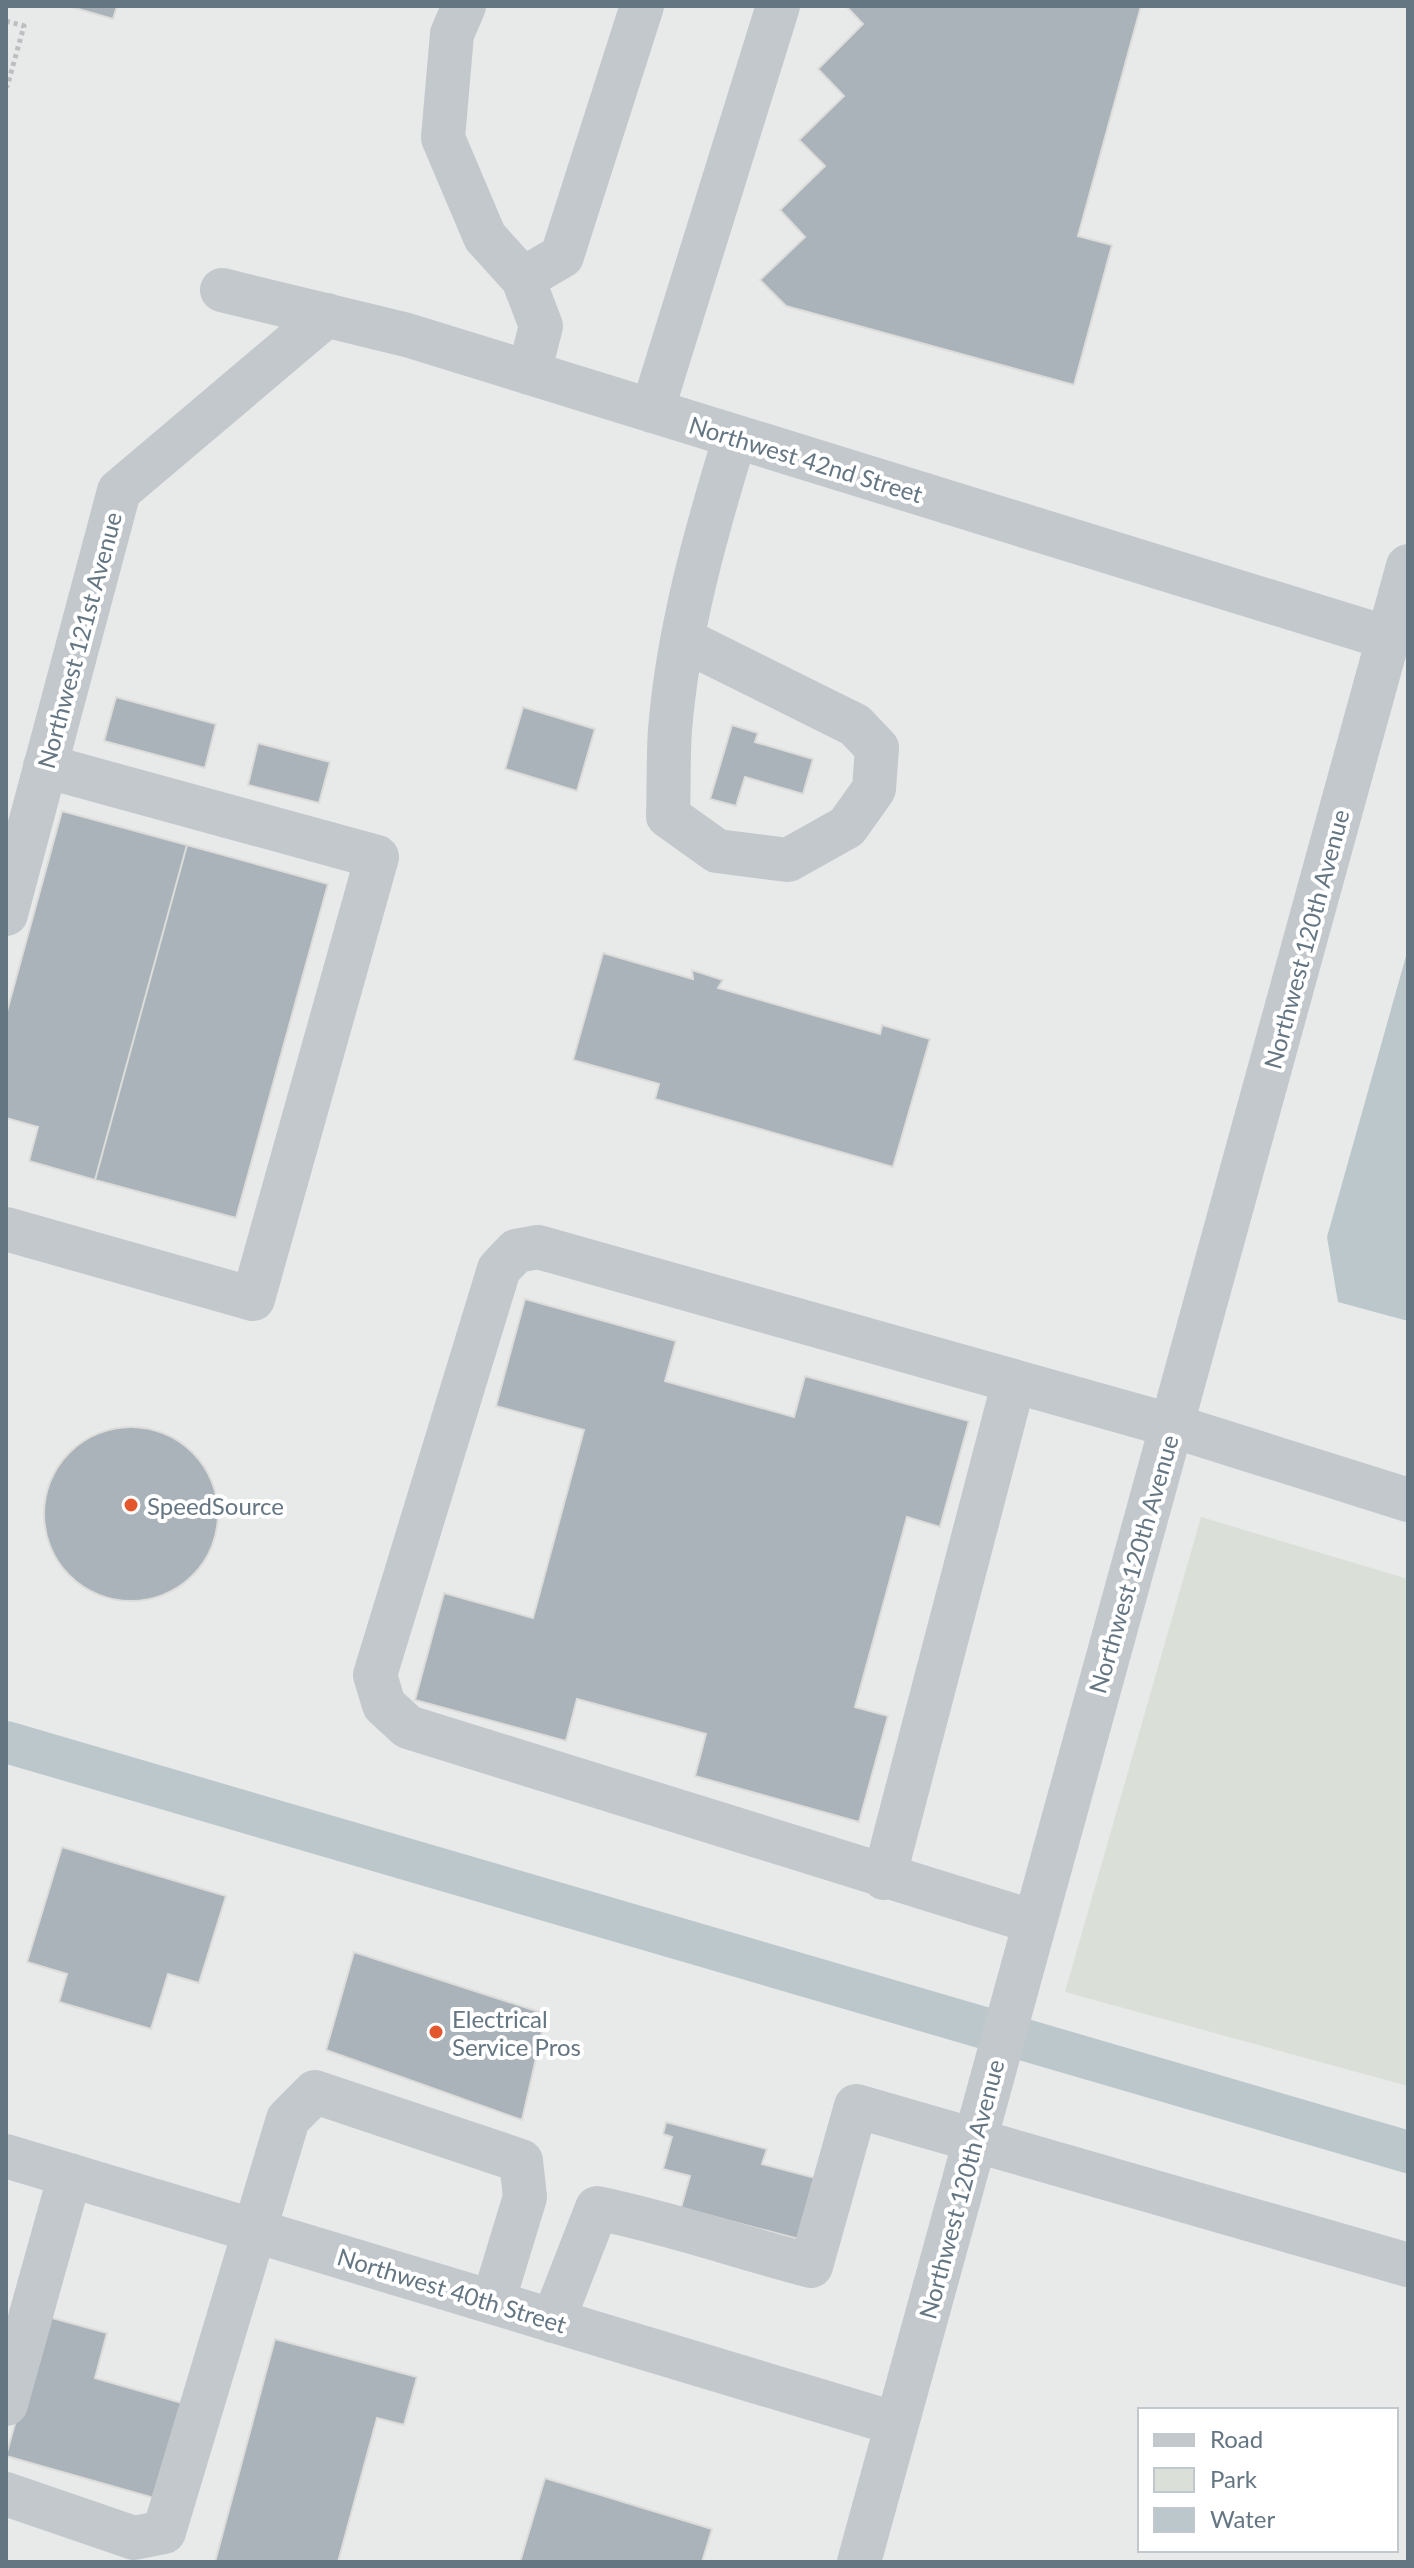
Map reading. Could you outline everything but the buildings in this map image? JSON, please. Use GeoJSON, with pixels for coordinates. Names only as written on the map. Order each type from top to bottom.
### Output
{"type":"FeatureCollection","features":[{"type":"Feature","properties":{"kind":"street"},"geometry":{"type":"LineString","coordinates":[[464,6],[452,34],[443,138],[485,237],[523,279],[541,326],[529,373]]}},
{"type":"Feature","properties":{"kind":"street"},"geometry":{"type":"LineString","coordinates":[[523,279],[562,256],[642,6]]}},
{"type":"Feature","properties":{"kind":"street"},"geometry":{"type":"LineString","coordinates":[[652,411],[778,6]]}},
{"type":"Feature","properties":{"kind":"street","name":"Northwest 42nd Street"},"geometry":{"type":"LineString","coordinates":[[222,290],[407,335],[1388,638]]}},
{"type":"Feature","properties":{"kind":"street","name":"Northwest 121st Avenue"},"geometry":{"type":"LineString","coordinates":[[6,914],[119,491],[327,315]]}},
{"type":"Feature","properties":{"kind":"street"},"geometry":{"type":"LineString","coordinates":[[684,640],[855,725],[877,748],[874,789],[847,827],[788,860],[717,851],[668,816],[670,728],[684,640],[704,538],[735,437]]}},
{"type":"Feature","properties":{"kind":"street","name":"Northwest 120th Avenue"},"geometry":{"type":"LineString","coordinates":[[859,2562],[1408,566]]}},
{"type":"Feature","properties":{"kind":"street"},"geometry":{"type":"LineString","coordinates":[[6,1229],[253,1299],[377,857],[45,766]]}},
{"type":"Feature","properties":{"kind":"street"},"geometry":{"type":"LineString","coordinates":[[1034,1922],[884,1878],[408,1727],[384,1705],[375,1675],[499,1269],[516,1251],[538,1247],[1173,1426],[1408,1500]]}},
{"type":"Feature","properties":{"kind":"street"},"geometry":{"type":"LineString","coordinates":[[884,1878],[1014,1381]]}},
{"type":"Feature","properties":{"kind":"street"},"geometry":{"type":"LineString","coordinates":[[6,2494],[134,2538],[164,2532],[252,2229],[288,2119],[315,2092],[521,2161],[525,2197],[493,2302]]}},
{"type":"Feature","properties":{"kind":"street"},"geometry":{"type":"LineString","coordinates":[[553,2321],[597,2208],[667,2222],[749,2250],[811,2266],[856,2106],[1408,2265]]}},
{"type":"Feature","properties":{"kind":"street","name":"Northwest 40th Street"},"geometry":{"type":"LineString","coordinates":[[6,2156],[897,2424]]}},
{"type":"Feature","properties":{"kind":"street"},"geometry":{"type":"LineString","coordinates":[[6,2404],[70,2175]]}},
{"type":"Feature","properties":{"kind":"path"},"geometry":{"type":"LineString","coordinates":[[6,21],[24,26],[7,87]]}},
{"type":"Feature","properties":{"kind":"shaded area"},"geometry":{"type":"Polygon","coordinates":[[[6,6],[1408,6],[1408,2562],[6,2562],[6,6]]]}},
{"type":"Feature","properties":{"kind":"green space"},"geometry":{"type":"Polygon","coordinates":[[[1201,1517],[1408,1579],[1408,2086],[1065,1992],[1201,1517]]]}},
{"type":"Feature","properties":{"kind":"water"},"geometry":{"type":"Polygon","coordinates":[[[1408,949],[1408,1321],[1338,1302],[1327,1237],[1408,949]]]}},
{"type":"Feature","properties":{"kind":"waterway"},"geometry":{"type":"LineString","coordinates":[[6,1742],[1408,2152]]}},
{"type":"Feature","properties":{"kind":"place","name":"SpeedSource"},"geometry":{"type":"Point","coordinates":[131,1505]}},
{"type":"Feature","properties":{"kind":"place","name":"Electrical Service Pros"},"geometry":{"type":"Point","coordinates":[436,2032]}}]}
